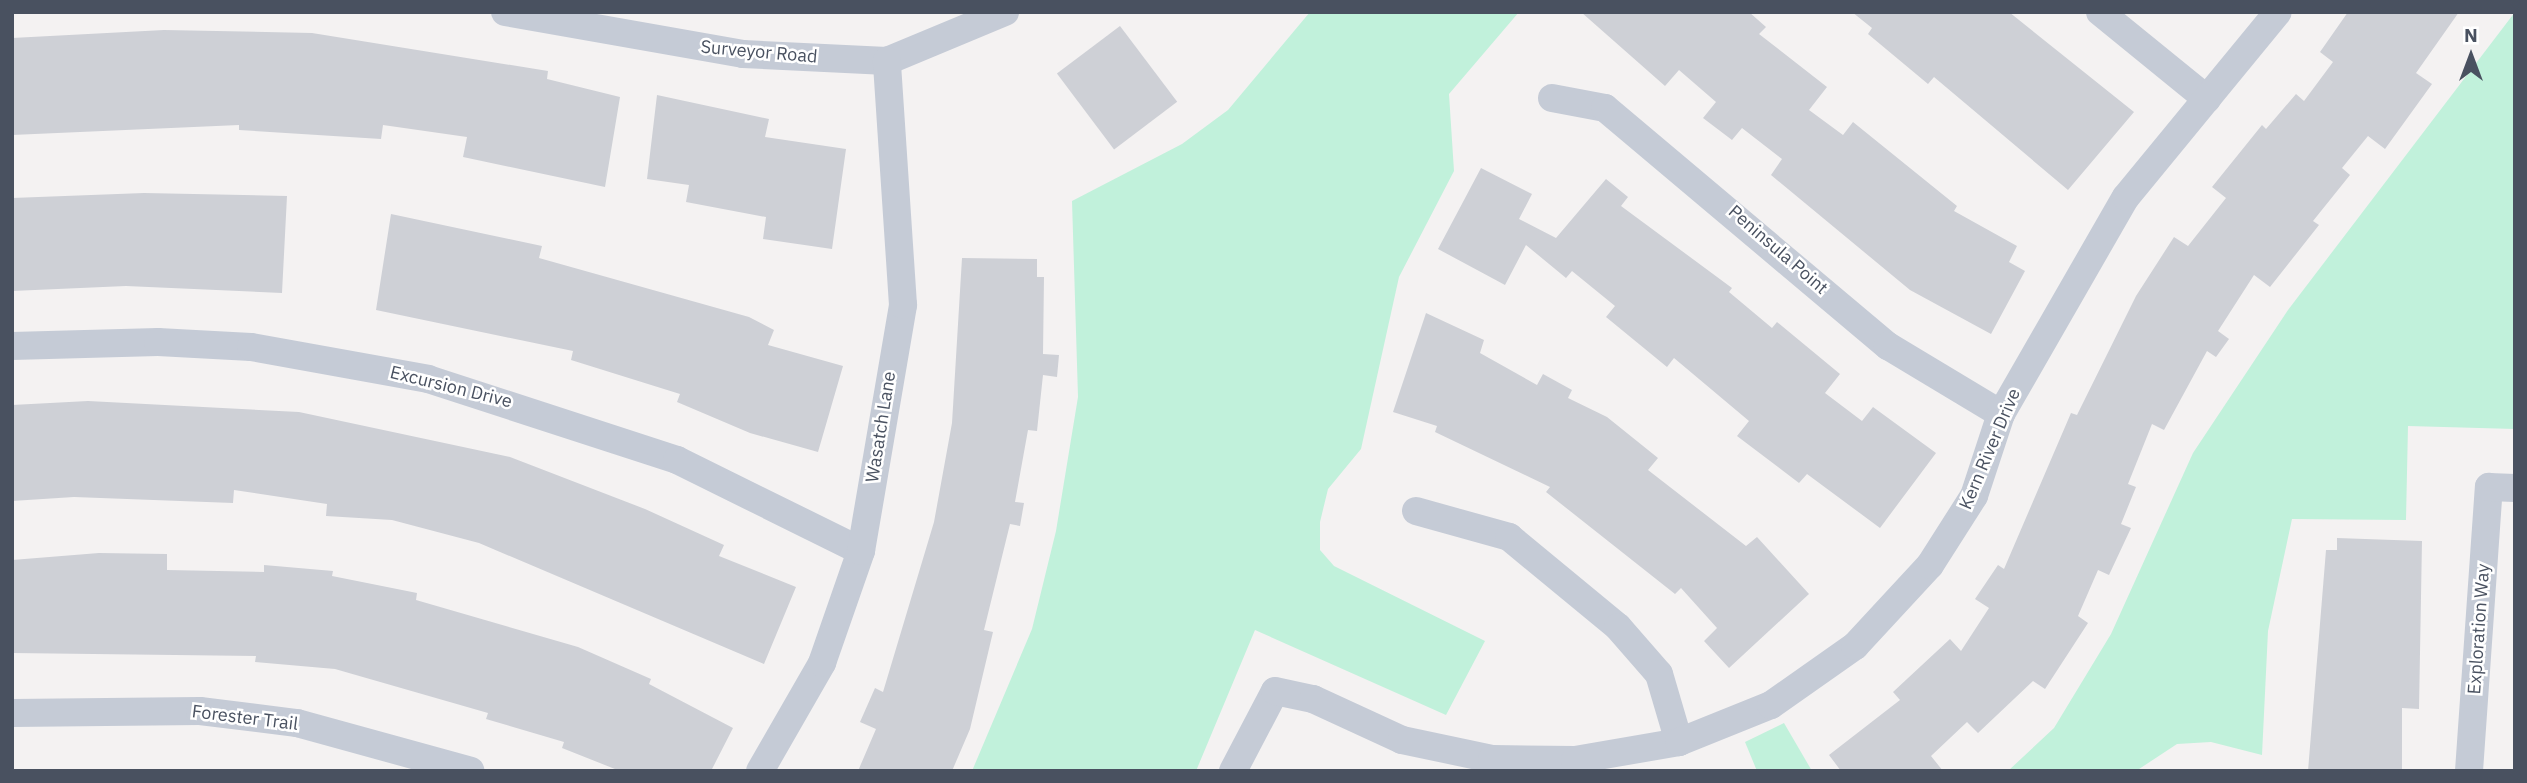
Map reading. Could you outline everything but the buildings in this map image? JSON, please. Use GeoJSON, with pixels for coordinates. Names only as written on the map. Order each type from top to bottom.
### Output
{"type":"FeatureCollection","features":[{"type":"Feature","properties":{"kind":"street","name":"Surveyor Road"},"geometry":{"type":"LineString","coordinates":[[505,12],[743,54],[887,61],[1005,12]]}},
{"type":"Feature","properties":{"kind":"street"},"geometry":{"type":"LineString","coordinates":[[2100,12],[2207,99]]}},
{"type":"Feature","properties":{"kind":"street","name":"Kern River Drive"},"geometry":{"type":"LineString","coordinates":[[1233,771],[1275,691],[1313,699],[1402,740],[1492,759],[1575,760],[1679,742],[1771,705],[1855,646],[1930,565],[1974,496],[2001,414],[2126,197],[2278,12]]}},
{"type":"Feature","properties":{"kind":"street","name":"Wasatch Lane"},"geometry":{"type":"LineString","coordinates":[[760,771],[822,663],[861,551],[903,305],[887,61]]}},
{"type":"Feature","properties":{"kind":"street","name":"Peninsula Point"},"geometry":{"type":"LineString","coordinates":[[1552,98],[1605,108],[1888,346],[2001,414]]}},
{"type":"Feature","properties":{"kind":"street","name":"Excursion Drive"},"geometry":{"type":"LineString","coordinates":[[12,346],[158,342],[251,348],[428,379],[677,460],[861,551]]}},
{"type":"Feature","properties":{"kind":"street","name":"Exploration Way"},"geometry":{"type":"LineString","coordinates":[[2469,771],[2502,487]]}},
{"type":"Feature","properties":{"kind":"street"},"geometry":{"type":"LineString","coordinates":[[1416,510],[1509,537],[1618,627],[1659,674],[1679,742]]}},
{"type":"Feature","properties":{"kind":"street","name":"Forester Trail"},"geometry":{"type":"LineString","coordinates":[[12,713],[200,711],[297,723],[471,771]]}},
{"type":"Feature","properties":{"kind":"green space"},"geometry":{"type":"Polygon","coordinates":[[[1310,12],[1519,12],[1449,94],[1454,171],[1399,277],[1361,449],[1328,489],[1320,522],[1320,550],[1334,566],[1485,641],[1446,715],[1255,630],[1196,771],[972,771],[1032,629],[1056,531],[1078,397],[1072,201],[1182,144],[1228,110],[1310,12]]]}},
{"type":"Feature","properties":{"kind":"green space"},"geometry":{"type":"Polygon","coordinates":[[[2515,12],[2515,429],[2408,426],[2406,520],[2292,519],[2268,631],[2262,755],[2211,742],[2177,744],[2136,771],[2008,771],[2054,728],[2111,634],[2193,453],[2288,310],[2515,12]]]}},
{"type":"Feature","properties":{"kind":"green space"},"geometry":{"type":"Polygon","coordinates":[[[1784,723],[1812,771],[1757,771],[1745,742],[1784,723]]]}}]}
